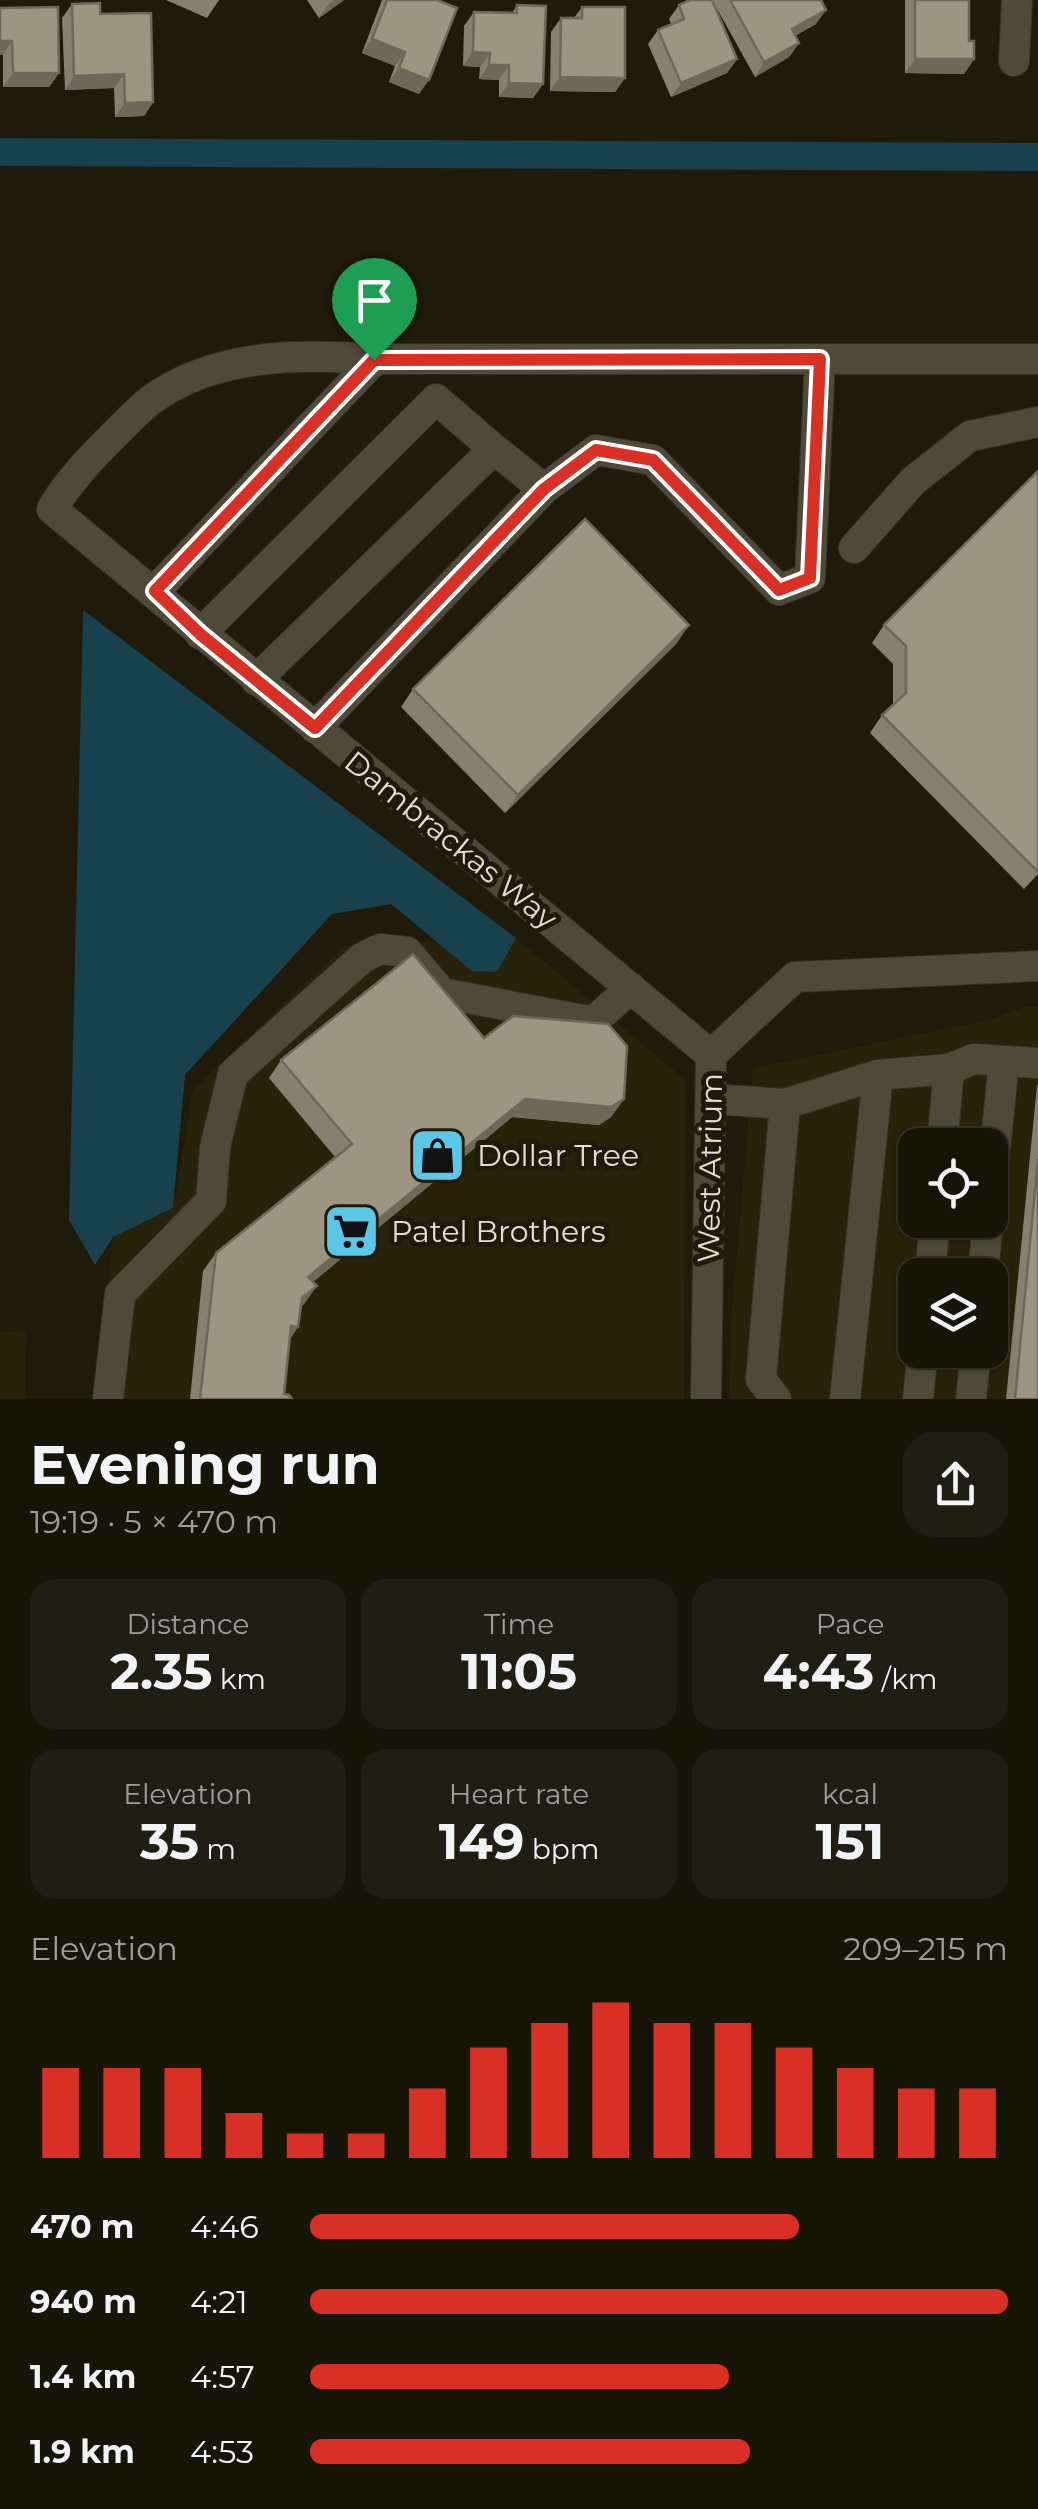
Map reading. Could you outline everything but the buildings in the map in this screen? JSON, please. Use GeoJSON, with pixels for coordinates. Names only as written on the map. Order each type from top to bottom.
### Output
{"type":"FeatureCollection","features":[{"type":"Feature","properties":{"kind":"street"},"geometry":{"type":"LineString","coordinates":[[1014,62],[1017,0]]}},
{"type":"Feature","properties":{"kind":"street","name":"Dambrackas Way"},"geometry":{"type":"LineString","coordinates":[[374,360],[294,356],[246,361],[194,376],[151,400],[71,478],[52,509],[712,1055]]}},
{"type":"Feature","properties":{"kind":"street"},"geometry":{"type":"LineString","coordinates":[[315,728],[544,489],[596,450],[653,460],[779,590],[810,578],[820,359]]}},
{"type":"Feature","properties":{"kind":"street"},"geometry":{"type":"LineString","coordinates":[[155,591],[374,360],[1038,359]]}},
{"type":"Feature","properties":{"kind":"street"},"geometry":{"type":"LineString","coordinates":[[200,634],[436,399],[544,489]]}},
{"type":"Feature","properties":{"kind":"street"},"geometry":{"type":"LineString","coordinates":[[854,548],[913,482],[970,436],[1038,422]]}},
{"type":"Feature","properties":{"kind":"street"},"geometry":{"type":"LineString","coordinates":[[256,680],[494,449]]}},
{"type":"Feature","properties":{"kind":"street"},"geometry":{"type":"LineString","coordinates":[[108,1399],[120,1294],[211,1201],[215,1147],[234,1074],[362,958],[380,950],[407,952],[442,993],[593,1022],[630,988]]}},
{"type":"Feature","properties":{"kind":"street","name":"West Atrium"},"geometry":{"type":"LineString","coordinates":[[706,1399],[712,1055],[794,977],[1038,966]]}},
{"type":"Feature","properties":{"kind":"street"},"geometry":{"type":"LineString","coordinates":[[711,1099],[785,1104],[878,1075],[949,1069],[974,1059],[1038,1063]]}},
{"type":"Feature","properties":{"kind":"street"},"geometry":{"type":"LineString","coordinates":[[997,1128],[1004,1061]]}},
{"type":"Feature","properties":{"kind":"street"},"geometry":{"type":"LineString","coordinates":[[944,1128],[949,1069]]}},
{"type":"Feature","properties":{"kind":"street"},"geometry":{"type":"LineString","coordinates":[[846,1399],[878,1075]]}},
{"type":"Feature","properties":{"kind":"street"},"geometry":{"type":"LineString","coordinates":[[776,1399],[760,1379],[785,1104]]}},
{"type":"Feature","properties":{"kind":"street"},"geometry":{"type":"LineString","coordinates":[[918,1399],[921,1368]]}},
{"type":"Feature","properties":{"kind":"street"},"geometry":{"type":"LineString","coordinates":[[971,1399],[974,1368]]}},
{"type":"Feature","properties":{"kind":"shaded area"},"geometry":{"type":"Polygon","coordinates":[[[516,938],[685,1080],[684,1399],[95,1399],[113,1237],[173,1208],[193,1090],[344,946],[516,938]]]}},
{"type":"Feature","properties":{"kind":"shaded area"},"geometry":{"type":"Polygon","coordinates":[[[1026,1006],[1038,1007],[1038,1399],[729,1399],[730,1332],[753,1068],[989,1020],[1026,1006]]]}},
{"type":"Feature","properties":{"kind":"shaded area"},"geometry":{"type":"Polygon","coordinates":[[[26,1331],[25,1399],[0,1399],[0,1332],[26,1331]]]}},
{"type":"Feature","properties":{"kind":"water"},"geometry":{"type":"Polygon","coordinates":[[[83,610],[516,938],[497,972],[472,971],[391,904],[332,914],[185,1075],[173,1208],[113,1237],[95,1265],[69,1220],[83,610]]]}},
{"type":"Feature","properties":{"kind":"waterway"},"geometry":{"type":"LineString","coordinates":[[0,152],[1038,157]]}},
{"type":"Feature","properties":{"kind":"place","name":"Dollar Tree"},"geometry":{"type":"Point","coordinates":[438,1155]}},
{"type":"Feature","properties":{"kind":"place","name":"Patel Brothers"},"geometry":{"type":"Point","coordinates":[352,1231]}},
{"type":"Feature","properties":{"kind":"route"},"geometry":{"type":"LineString","coordinates":[[820,359],[810,578],[779,590],[653,460],[596,450],[544,489],[315,728],[200,634],[155,591],[374,360],[820,359]]}}]}
